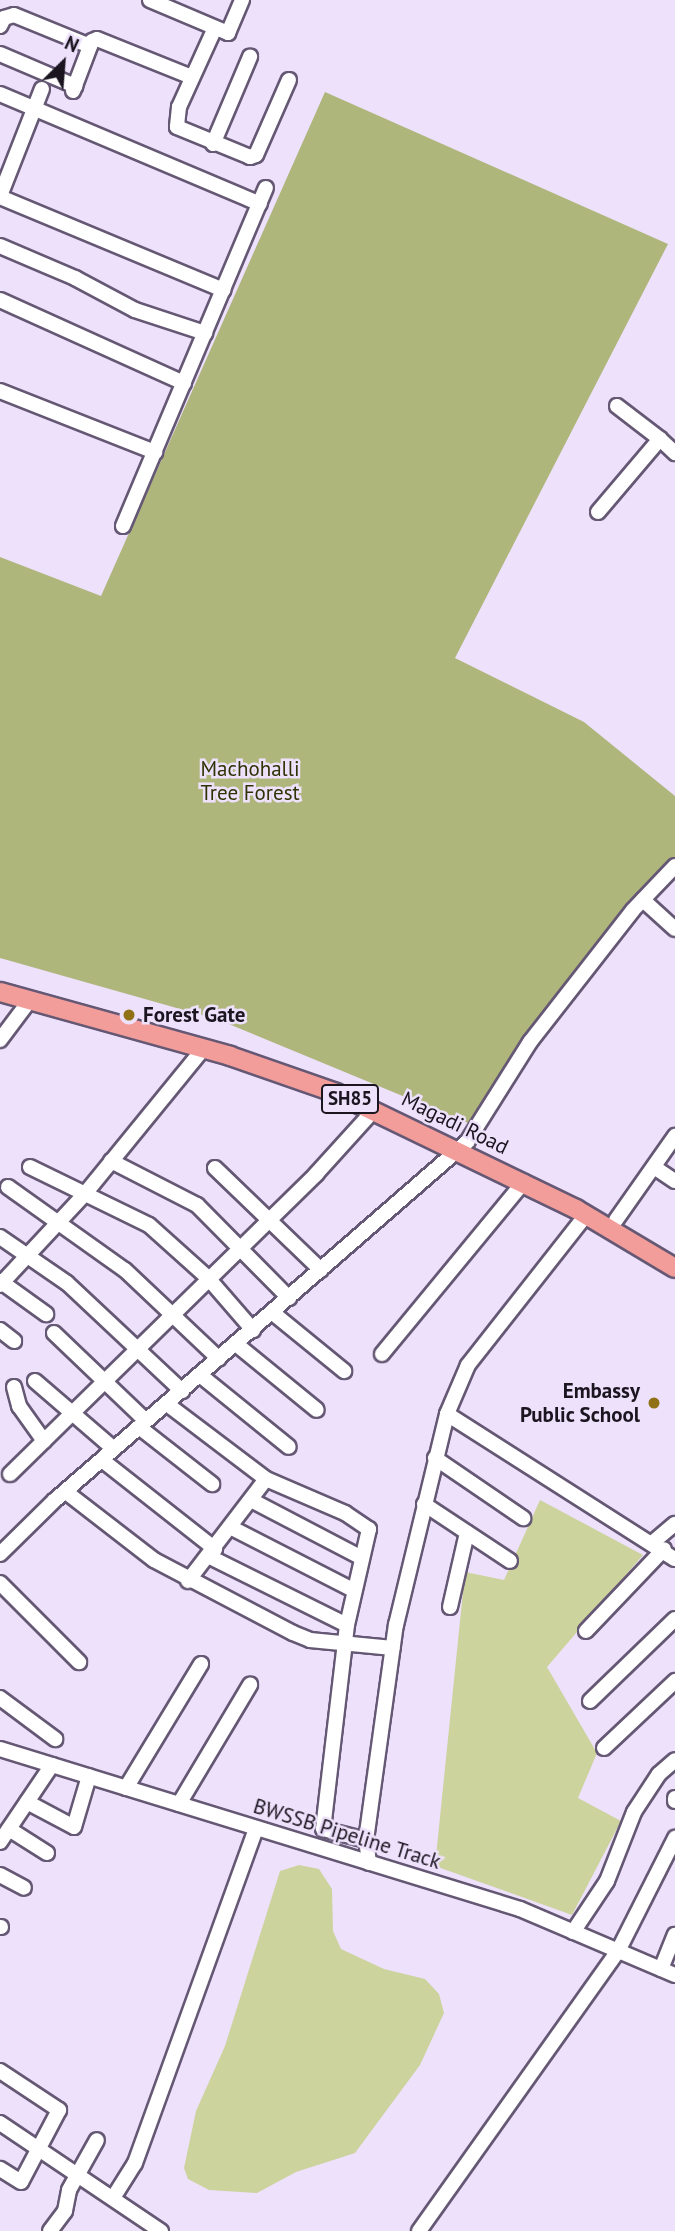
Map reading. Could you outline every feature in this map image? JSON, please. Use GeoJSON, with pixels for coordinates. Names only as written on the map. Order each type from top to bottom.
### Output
{"type":"FeatureCollection","features":[{"type":"Feature","properties":{"kind":"main road","name":"Magadi Road"},"geometry":{"type":"LineString","coordinates":[[0,981],[233,1046],[340,1083],[616,1220],[675,1255]]}},
{"type":"Feature","properties":{"kind":"main road","name":"Magadi Road"},"geometry":{"type":"LineString","coordinates":[[0,992],[204,1048],[463,1145],[675,1268]]}},
{"type":"Feature","properties":{"kind":"street"},"geometry":{"type":"LineString","coordinates":[[150,0],[168,3],[214,30],[228,33],[242,0]]}},
{"type":"Feature","properties":{"kind":"street"},"geometry":{"type":"LineString","coordinates":[[0,26],[4,18],[14,15],[90,46]]}},
{"type":"Feature","properties":{"kind":"street"},"geometry":{"type":"LineString","coordinates":[[214,30],[174,120],[177,127],[213,144],[250,157],[256,155],[289,80]]}},
{"type":"Feature","properties":{"kind":"street"},"geometry":{"type":"LineString","coordinates":[[0,54],[74,88],[90,46],[100,39],[192,77]]}},
{"type":"Feature","properties":{"kind":"street"},"geometry":{"type":"LineString","coordinates":[[213,144],[250,57]]}},
{"type":"Feature","properties":{"kind":"street"},"geometry":{"type":"LineString","coordinates":[[42,89],[0,196],[223,290]]}},
{"type":"Feature","properties":{"kind":"street"},"geometry":{"type":"LineString","coordinates":[[0,94],[260,204]]}},
{"type":"Feature","properties":{"kind":"street"},"geometry":{"type":"LineString","coordinates":[[123,526],[266,188]]}},
{"type":"Feature","properties":{"kind":"street"},"geometry":{"type":"LineString","coordinates":[[0,246],[75,278],[135,310],[205,333]]}},
{"type":"Feature","properties":{"kind":"street"},"geometry":{"type":"LineString","coordinates":[[0,300],[184,383]]}},
{"type":"Feature","properties":{"kind":"street"},"geometry":{"type":"LineString","coordinates":[[0,391],[155,452]]}},
{"type":"Feature","properties":{"kind":"street"},"geometry":{"type":"LineString","coordinates":[[617,406],[675,453]]}},
{"type":"Feature","properties":{"kind":"street"},"geometry":{"type":"LineString","coordinates":[[598,512],[660,439]]}},
{"type":"Feature","properties":{"kind":"street"},"geometry":{"type":"LineString","coordinates":[[0,1554],[114,1449],[463,1145],[530,1042],[643,900],[675,866]]}},
{"type":"Feature","properties":{"kind":"street"},"geometry":{"type":"LineString","coordinates":[[643,900],[675,929]]}},
{"type":"Feature","properties":{"kind":"street"},"geometry":{"type":"LineString","coordinates":[[0,1040],[30,1000]]}},
{"type":"Feature","properties":{"kind":"street"},"geometry":{"type":"LineString","coordinates":[[46,1314],[1,1283],[83,1195],[204,1048]]}},
{"type":"Feature","properties":{"kind":"street"},"geometry":{"type":"LineString","coordinates":[[10,1474],[268,1219],[374,1110]]}},
{"type":"Feature","properties":{"kind":"street"},"geometry":{"type":"LineString","coordinates":[[616,1220],[675,1136]]}},
{"type":"Feature","properties":{"kind":"street"},"geometry":{"type":"LineString","coordinates":[[111,1161],[197,1205],[289,1298]]}},
{"type":"Feature","properties":{"kind":"street"},"geometry":{"type":"LineString","coordinates":[[30,1167],[149,1225],[208,1278],[253,1330]]}},
{"type":"Feature","properties":{"kind":"street"},"geometry":{"type":"LineString","coordinates":[[654,1167],[675,1181]]}},
{"type":"Feature","properties":{"kind":"street"},"geometry":{"type":"LineString","coordinates":[[215,1168],[321,1270]]}},
{"type":"Feature","properties":{"kind":"street"},"geometry":{"type":"LineString","coordinates":[[382,1354],[524,1182]]}},
{"type":"Feature","properties":{"kind":"street"},"geometry":{"type":"LineString","coordinates":[[8,1187],[125,1270],[219,1359]]}},
{"type":"Feature","properties":{"kind":"street"},"geometry":{"type":"LineString","coordinates":[[369,1863],[366,1840],[393,1648],[424,1504],[447,1414],[468,1365],[586,1215]]}},
{"type":"Feature","properties":{"kind":"street"},"geometry":{"type":"LineString","coordinates":[[0,1237],[67,1283],[135,1351],[182,1391]]}},
{"type":"Feature","properties":{"kind":"street"},"geometry":{"type":"LineString","coordinates":[[273,1313],[344,1371]]}},
{"type":"Feature","properties":{"kind":"street"},"geometry":{"type":"LineString","coordinates":[[0,1330],[14,1341]]}},
{"type":"Feature","properties":{"kind":"street"},"geometry":{"type":"LineString","coordinates":[[54,1333],[106,1380],[143,1424],[212,1484]]}},
{"type":"Feature","properties":{"kind":"street"},"geometry":{"type":"LineString","coordinates":[[236,1344],[317,1410]]}},
{"type":"Feature","properties":{"kind":"street"},"geometry":{"type":"LineString","coordinates":[[200,1375],[289,1447]]}},
{"type":"Feature","properties":{"kind":"street"},"geometry":{"type":"LineString","coordinates":[[35,1381],[70,1415],[114,1449]]}},
{"type":"Feature","properties":{"kind":"street"},"geometry":{"type":"LineString","coordinates":[[14,1388],[19,1406],[44,1441]]}},
{"type":"Feature","properties":{"kind":"street"},"geometry":{"type":"LineString","coordinates":[[167,1404],[266,1479],[364,1524],[370,1535],[353,1590],[347,1625],[323,1829],[366,1840]]}},
{"type":"Feature","properties":{"kind":"street"},"geometry":{"type":"LineString","coordinates":[[447,1414],[569,1496],[664,1550]]}},
{"type":"Feature","properties":{"kind":"street"},"geometry":{"type":"LineString","coordinates":[[435,1458],[523,1518]]}},
{"type":"Feature","properties":{"kind":"street"},"geometry":{"type":"LineString","coordinates":[[102,1460],[211,1553],[347,1625]]}},
{"type":"Feature","properties":{"kind":"street"},"geometry":{"type":"LineString","coordinates":[[188,1581],[266,1479]]}},
{"type":"Feature","properties":{"kind":"street"},"geometry":{"type":"LineString","coordinates":[[66,1492],[103,1524],[188,1581],[310,1640],[344,1646],[393,1648]]}},
{"type":"Feature","properties":{"kind":"street"},"geometry":{"type":"LineString","coordinates":[[251,1500],[362,1558]]}},
{"type":"Feature","properties":{"kind":"street"},"geometry":{"type":"LineString","coordinates":[[424,1504],[510,1562]]}},
{"type":"Feature","properties":{"kind":"street"},"geometry":{"type":"LineString","coordinates":[[586,1631],[664,1550],[675,1524]]}},
{"type":"Feature","properties":{"kind":"street"},"geometry":{"type":"LineString","coordinates":[[230,1527],[353,1590]]}},
{"type":"Feature","properties":{"kind":"street"},"geometry":{"type":"LineString","coordinates":[[450,1607],[467,1533]]}},
{"type":"Feature","properties":{"kind":"street"},"geometry":{"type":"LineString","coordinates":[[0,1583],[79,1662]]}},
{"type":"Feature","properties":{"kind":"street"},"geometry":{"type":"LineString","coordinates":[[590,1701],[675,1619]]}},
{"type":"Feature","properties":{"kind":"street"},"geometry":{"type":"LineString","coordinates":[[126,1787],[201,1664]]}},
{"type":"Feature","properties":{"kind":"street"},"geometry":{"type":"LineString","coordinates":[[604,1748],[675,1681]]}},
{"type":"Feature","properties":{"kind":"street"},"geometry":{"type":"LineString","coordinates":[[178,1804],[250,1685]]}},
{"type":"Feature","properties":{"kind":"street"},"geometry":{"type":"LineString","coordinates":[[0,1698],[55,1739]]}},
{"type":"Feature","properties":{"kind":"street","name":"BWSSB Pipeline Track"},"geometry":{"type":"LineString","coordinates":[[0,1749],[520,1909],[675,1975]]}},
{"type":"Feature","properties":{"kind":"street"},"geometry":{"type":"LineString","coordinates":[[573,1931],[607,1881],[634,1812],[659,1774],[675,1760]]}},
{"type":"Feature","properties":{"kind":"street"},"geometry":{"type":"LineString","coordinates":[[47,1853],[4,1834],[52,1765]]}},
{"type":"Feature","properties":{"kind":"street"},"geometry":{"type":"LineString","coordinates":[[27,1802],[74,1827],[89,1776]]}},
{"type":"Feature","properties":{"kind":"street"},"geometry":{"type":"LineString","coordinates":[[113,2198],[135,2163],[256,1828]]}},
{"type":"Feature","properties":{"kind":"street"},"geometry":{"type":"LineString","coordinates":[[419,2231],[618,1951],[675,1838]]}},
{"type":"Feature","properties":{"kind":"street"},"geometry":{"type":"LineString","coordinates":[[0,1875],[24,1888]]}},
{"type":"Feature","properties":{"kind":"street"},"geometry":{"type":"LineString","coordinates":[[661,1969],[675,1935]]}},
{"type":"Feature","properties":{"kind":"street"},"geometry":{"type":"LineString","coordinates":[[0,2071],[60,2110],[42,2149],[21,2182],[0,2169]]}},
{"type":"Feature","properties":{"kind":"street"},"geometry":{"type":"LineString","coordinates":[[0,2123],[113,2198],[141,2226],[161,2231]]}},
{"type":"Feature","properties":{"kind":"street"},"geometry":{"type":"LineString","coordinates":[[50,2231],[65,2211],[78,2174],[97,2140]]}},
{"type":"Feature","properties":{"kind":"green space","name":"Machohalli Tree Forest"},"geometry":{"type":"Polygon","coordinates":[[[325,92],[668,244],[455,658],[584,722],[675,796],[675,858],[606,932],[468,1123],[219,1020],[0,958],[0,557],[101,596],[325,92]]]}},
{"type":"Feature","properties":{"kind":"green space"},"geometry":{"type":"Polygon","coordinates":[[[540,1500],[643,1555],[547,1667],[597,1753],[578,1798],[621,1821],[572,1915],[435,1866],[465,1572],[504,1580],[540,1500]]]}},
{"type":"Feature","properties":{"kind":"green space"},"geometry":{"type":"Polygon","coordinates":[[[299,1865],[319,1869],[332,1889],[333,1931],[341,1949],[384,1969],[425,1979],[439,1994],[444,2013],[420,2065],[355,2153],[296,2172],[257,2193],[209,2190],[188,2179],[184,2168],[196,2111],[225,2046],[280,1871],[299,1865]]]}},
{"type":"Feature","properties":{"kind":"place","name":"Forest Gate"},"geometry":{"type":"Point","coordinates":[129,1015]}},
{"type":"Feature","properties":{"kind":"place","name":"Embassy Public School"},"geometry":{"type":"Point","coordinates":[654,1403]}}]}
